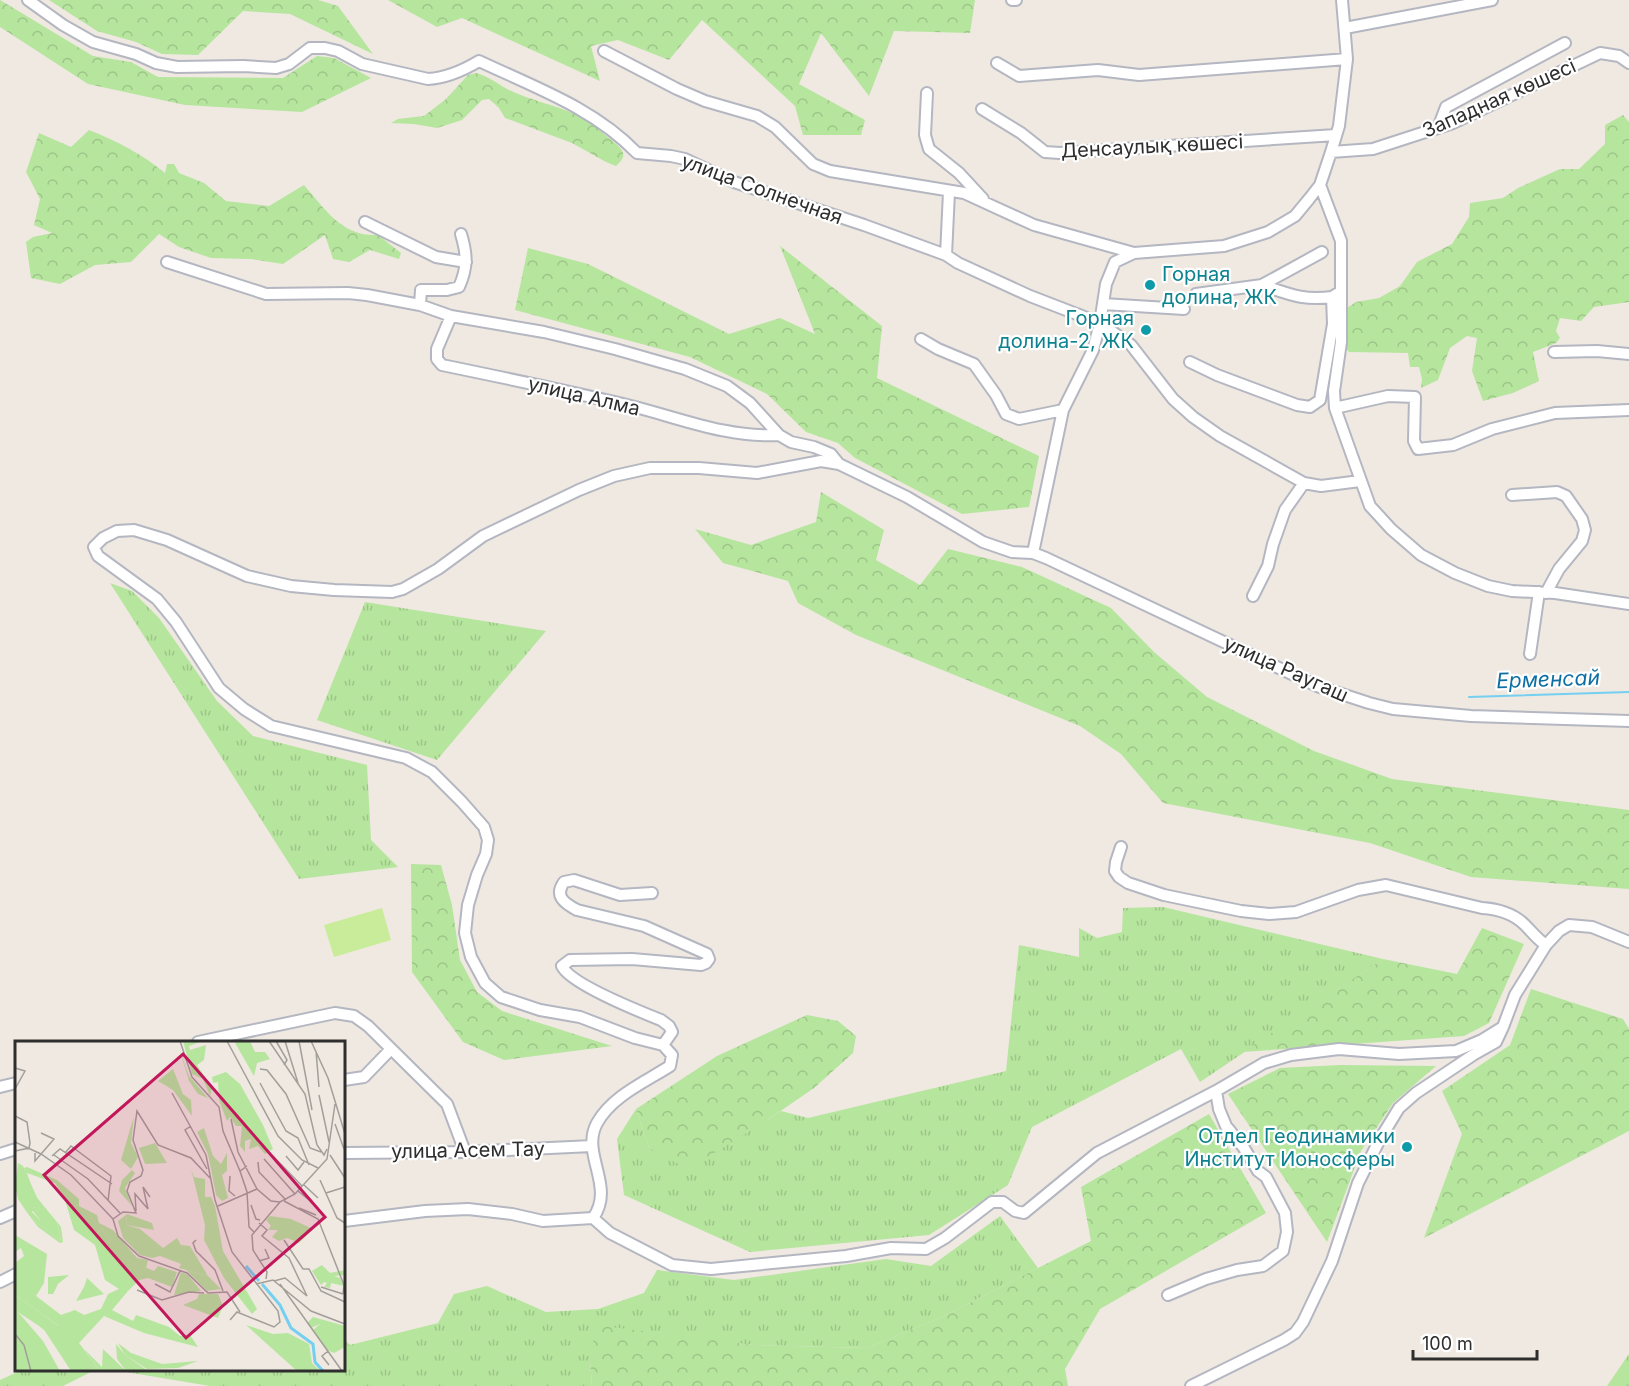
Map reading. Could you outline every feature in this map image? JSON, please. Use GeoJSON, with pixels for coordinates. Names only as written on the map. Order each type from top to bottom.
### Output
{"type":"FeatureCollection","features":[{"type":"Feature","properties":{"kind":"street","name":"улица Солнечная"},"geometry":{"type":"LineString","coordinates":[[27,0],[93,42],[136,54],[156,63],[177,67],[276,68],[289,64],[310,48],[325,48],[338,51],[362,64],[428,79],[438,78],[479,61],[586,111],[637,153],[685,159],[734,182],[946,255],[958,263],[1029,296],[1100,323],[1131,345],[1173,399],[1194,417],[1220,436],[1304,483]]}},
{"type":"Feature","properties":{"kind":"street"},"geometry":{"type":"LineString","coordinates":[[604,51],[705,101],[757,116],[775,127],[813,164],[830,171],[964,193],[1034,225],[1134,253],[1224,246],[1268,232],[1295,216],[1320,185],[1336,135],[1347,59],[1342,0]]}},
{"type":"Feature","properties":{"kind":"street"},"geometry":{"type":"LineString","coordinates":[[1345,28],[1492,0]]}},
{"type":"Feature","properties":{"kind":"street"},"geometry":{"type":"LineString","coordinates":[[1438,128],[1446,107],[1565,43]]}},
{"type":"Feature","properties":{"kind":"street","name":"Западная көшесі"},"geometry":{"type":"LineString","coordinates":[[1331,152],[1373,149],[1453,123],[1600,53],[1620,56],[1629,63]]}},
{"type":"Feature","properties":{"kind":"street"},"geometry":{"type":"LineString","coordinates":[[997,63],[1019,76],[1098,70],[1139,75],[1347,59]]}},
{"type":"Feature","properties":{"kind":"street"},"geometry":{"type":"LineString","coordinates":[[927,93],[924,135],[929,149],[959,173],[988,204]]}},
{"type":"Feature","properties":{"kind":"street","name":"Денсаулық көшесі"},"geometry":{"type":"LineString","coordinates":[[982,109],[1021,133],[1045,152],[1060,153],[1336,135]]}},
{"type":"Feature","properties":{"kind":"street"},"geometry":{"type":"LineString","coordinates":[[1190,362],[1217,375],[1287,401],[1310,407],[1320,400],[1333,324],[1341,241],[1320,185]]}},
{"type":"Feature","properties":{"kind":"street"},"geometry":{"type":"LineString","coordinates":[[946,255],[949,192]]}},
{"type":"Feature","properties":{"kind":"street"},"geometry":{"type":"LineString","coordinates":[[365,222],[430,255],[466,262]]}},
{"type":"Feature","properties":{"kind":"street"},"geometry":{"type":"LineString","coordinates":[[420,305],[421,290],[447,290],[459,287],[465,273],[467,255],[461,234]]}},
{"type":"Feature","properties":{"kind":"street"},"geometry":{"type":"LineString","coordinates":[[1196,294],[1262,285],[1322,252]]}},
{"type":"Feature","properties":{"kind":"street"},"geometry":{"type":"LineString","coordinates":[[1033,553],[1063,410],[1093,350],[1106,284],[1115,262],[1134,253]]}},
{"type":"Feature","properties":{"kind":"street"},"geometry":{"type":"LineString","coordinates":[[167,262],[266,294],[348,293],[420,305],[451,316],[544,332],[615,349],[685,369],[728,386],[750,403],[779,435]]}},
{"type":"Feature","properties":{"kind":"street"},"geometry":{"type":"LineString","coordinates":[[1262,285],[1312,300],[1336,295]]}},
{"type":"Feature","properties":{"kind":"street"},"geometry":{"type":"LineString","coordinates":[[1336,295],[1341,342],[1334,391],[1335,408],[1370,506],[1391,530],[1421,555],[1455,573],[1488,585],[1512,591],[1542,592],[1629,604]]}},
{"type":"Feature","properties":{"kind":"street"},"geometry":{"type":"LineString","coordinates":[[1103,304],[1184,309]]}},
{"type":"Feature","properties":{"kind":"street","name":"улица Алма"},"geometry":{"type":"LineString","coordinates":[[451,316],[437,349],[436,359],[442,365],[633,406],[732,433],[779,435]]}},
{"type":"Feature","properties":{"kind":"street"},"geometry":{"type":"LineString","coordinates":[[921,339],[974,364],[996,395],[1006,414],[1019,419],[1063,410]]}},
{"type":"Feature","properties":{"kind":"street"},"geometry":{"type":"LineString","coordinates":[[1554,352],[1596,351],[1629,354]]}},
{"type":"Feature","properties":{"kind":"street"},"geometry":{"type":"LineString","coordinates":[[1335,408],[1388,396],[1415,397],[1414,441],[1418,449],[1424,450],[1453,446],[1492,429],[1555,412],[1629,410]]}},
{"type":"Feature","properties":{"kind":"street","name":"улица Раугаш"},"geometry":{"type":"LineString","coordinates":[[779,435],[791,442],[814,447],[831,454],[839,464],[907,497],[983,542],[1012,552],[1033,553],[1317,686],[1393,709],[1471,716],[1629,721]]}},
{"type":"Feature","properties":{"kind":"street"},"geometry":{"type":"LineString","coordinates":[[593,1218],[599,1209],[602,1197],[592,1146],[592,1135],[597,1123],[618,1098],[670,1066],[672,1055],[663,1045],[635,1038],[580,1017],[540,1010],[501,997],[485,983],[471,957],[465,933],[468,905],[486,854],[488,840],[484,827],[462,802],[432,772],[406,758],[271,726],[244,709],[219,688],[176,622],[157,599],[98,556],[94,546],[117,531],[134,530],[167,540],[247,576],[291,586],[393,592],[403,589],[438,569],[483,537],[579,490],[627,472],[650,468],[699,468],[757,473],[821,461],[839,464]]}},
{"type":"Feature","properties":{"kind":"street"},"geometry":{"type":"LineString","coordinates":[[1253,596],[1268,566],[1285,510],[1304,483],[1322,486],[1360,481]]}},
{"type":"Feature","properties":{"kind":"street"},"geometry":{"type":"LineString","coordinates":[[1512,495],[1557,492],[1566,496],[1582,519],[1585,530],[1582,541],[1542,592],[1530,654]]}},
{"type":"Feature","properties":{"kind":"street"},"geometry":{"type":"LineString","coordinates":[[1121,847],[1116,862],[1119,877],[1128,883],[1172,897],[1241,911],[1269,914],[1296,912],[1358,890],[1386,885],[1482,908],[1497,909],[1519,921],[1546,945]]}},
{"type":"Feature","properties":{"kind":"street"},"geometry":{"type":"LineString","coordinates":[[652,893],[620,895],[574,880],[564,882],[560,888],[560,897],[566,905],[577,910],[644,926],[707,954],[709,959],[706,963],[701,965],[632,959],[570,960],[562,966],[564,971],[606,997],[661,1020],[669,1026],[672,1032],[663,1045]]}},
{"type":"Feature","properties":{"kind":"street"},"geometry":{"type":"LineString","coordinates":[[1191,1386],[1295,1333],[1303,1322],[1332,1261],[1358,1183],[1380,1139],[1399,1108],[1416,1093],[1496,1042],[1515,995],[1546,945],[1559,931],[1569,925],[1592,927],[1629,942]]}},
{"type":"Feature","properties":{"kind":"street"},"geometry":{"type":"LineString","coordinates":[[203,1041],[335,1013],[354,1016],[368,1026],[447,1104],[465,1152]]}},
{"type":"Feature","properties":{"kind":"street"},"geometry":{"type":"LineString","coordinates":[[345,1221],[425,1211],[468,1209],[512,1214],[543,1221],[593,1218],[610,1233],[672,1265],[711,1269],[846,1256],[891,1248],[926,1249],[945,1238],[992,1202],[1003,1202],[1015,1211],[1024,1213],[1097,1153],[1216,1091],[1264,1063],[1291,1055],[1339,1049],[1399,1054],[1456,1051],[1482,1040],[1503,1027]]}},
{"type":"Feature","properties":{"kind":"street"},"geometry":{"type":"LineString","coordinates":[[345,1080],[364,1077],[392,1049]]}},
{"type":"Feature","properties":{"kind":"street"},"geometry":{"type":"LineString","coordinates":[[0,1087],[15,1083]]}},
{"type":"Feature","properties":{"kind":"street"},"geometry":{"type":"LineString","coordinates":[[1168,1295],[1206,1279],[1263,1266],[1283,1251],[1287,1232],[1285,1213],[1266,1177],[1254,1165],[1226,1126],[1219,1109],[1216,1091]]}},
{"type":"Feature","properties":{"kind":"street","name":"улица Асем Тау"},"geometry":{"type":"LineString","coordinates":[[345,1153],[465,1152],[592,1146]]}},
{"type":"Feature","properties":{"kind":"street"},"geometry":{"type":"LineString","coordinates":[[0,1154],[15,1149]]}},
{"type":"Feature","properties":{"kind":"street"},"geometry":{"type":"LineString","coordinates":[[0,1218],[15,1211]]}},
{"type":"Feature","properties":{"kind":"street"},"geometry":{"type":"LineString","coordinates":[[0,1282],[15,1274]]}},
{"type":"Feature","properties":{"kind":"green space"},"geometry":{"type":"Polygon","coordinates":[[[0,0],[93,56],[131,62],[158,77],[283,78],[317,56],[334,58],[371,78],[302,112],[185,105],[88,84],[0,27],[0,0]]]}},
{"type":"Feature","properties":{"kind":"green space"},"geometry":{"type":"Polygon","coordinates":[[[49,0],[318,0],[338,6],[373,54],[290,14],[243,11],[198,55],[162,54],[136,42],[97,31],[49,0]]]}},
{"type":"Feature","properties":{"kind":"green space"},"geometry":{"type":"Polygon","coordinates":[[[388,0],[975,0],[970,33],[894,31],[869,96],[821,33],[799,84],[865,120],[861,135],[803,135],[795,106],[702,20],[669,60],[618,40],[591,46],[600,81],[462,18],[437,27],[388,0]]]}},
{"type":"Feature","properties":{"kind":"green space"},"geometry":{"type":"Polygon","coordinates":[[[477,73],[517,94],[584,119],[620,148],[623,158],[616,166],[572,143],[505,118],[499,108],[489,99],[482,100],[462,120],[437,128],[391,123],[398,119],[424,116],[446,99],[468,75],[477,73]]]}},
{"type":"Feature","properties":{"kind":"green space"},"geometry":{"type":"Polygon","coordinates":[[[1623,115],[1629,122],[1629,302],[1594,307],[1581,321],[1560,318],[1556,331],[1560,338],[1556,343],[1533,352],[1539,381],[1513,393],[1483,401],[1472,371],[1477,338],[1467,336],[1450,348],[1438,380],[1421,388],[1422,379],[1419,367],[1410,367],[1408,353],[1349,352],[1344,346],[1347,308],[1356,302],[1379,298],[1400,286],[1417,262],[1452,244],[1469,217],[1470,203],[1503,198],[1518,188],[1560,169],[1579,169],[1605,144],[1605,125],[1623,115]]]}},
{"type":"Feature","properties":{"kind":"green space"},"geometry":{"type":"Polygon","coordinates":[[[89,130],[129,149],[165,173],[167,164],[174,164],[179,173],[204,183],[226,201],[269,206],[304,185],[335,220],[354,231],[378,235],[401,253],[399,259],[370,250],[349,262],[333,259],[325,235],[283,264],[251,259],[211,258],[179,247],[159,234],[131,262],[95,265],[60,284],[31,278],[26,242],[33,237],[52,233],[34,225],[40,199],[26,172],[39,133],[71,147],[89,130]]]}},
{"type":"Feature","properties":{"kind":"green space"},"geometry":{"type":"Polygon","coordinates":[[[780,246],[882,326],[877,378],[1039,456],[1029,507],[962,514],[855,458],[838,443],[806,432],[767,394],[690,357],[515,310],[528,248],[588,264],[729,334],[780,318],[815,334],[780,246]]]}},
{"type":"Feature","properties":{"kind":"green space"},"geometry":{"type":"Polygon","coordinates":[[[821,492],[884,530],[876,560],[920,585],[948,549],[1022,567],[1111,608],[1154,652],[1207,697],[1314,751],[1392,779],[1629,810],[1629,889],[1471,877],[1370,843],[1163,803],[1121,754],[1080,726],[856,635],[798,603],[788,581],[723,563],[695,529],[751,545],[816,522],[821,492]]]}},
{"type":"Feature","properties":{"kind":"green space"},"geometry":{"type":"Polygon","coordinates":[[[110,583],[132,591],[159,618],[217,701],[253,736],[367,765],[371,840],[398,867],[299,879],[110,583]]]}},
{"type":"Feature","properties":{"kind":"green space"},"geometry":{"type":"Polygon","coordinates":[[[365,602],[546,631],[437,760],[317,720],[365,602]]]}},
{"type":"Feature","properties":{"kind":"green space"},"geometry":{"type":"Polygon","coordinates":[[[411,864],[441,865],[452,905],[460,960],[477,992],[502,1011],[612,1046],[504,1060],[463,1042],[412,972],[411,864]]]}},
{"type":"Feature","properties":{"kind":"green space"},"geometry":{"type":"Polygon","coordinates":[[[1163,907],[1383,959],[1200,1082],[1181,1049],[1032,1127],[1008,1185],[929,1235],[750,1252],[624,1195],[617,1139],[636,1109],[649,1148],[766,1121],[781,1111],[808,1118],[1006,1071],[1019,945],[1079,957],[1079,928],[1097,938],[1122,932],[1123,908],[1163,907]]]}},
{"type":"Feature","properties":{"kind":"green space"},"geometry":{"type":"Polygon","coordinates":[[[382,908],[391,940],[334,957],[324,925],[382,908]]]}},
{"type":"Feature","properties":{"kind":"green space"},"geometry":{"type":"Polygon","coordinates":[[[1482,928],[1524,944],[1489,1023],[1464,1036],[1243,1052],[1383,959],[1457,974],[1482,928]]]}},
{"type":"Feature","properties":{"kind":"green space"},"geometry":{"type":"Polygon","coordinates":[[[1531,989],[1623,1019],[1629,1029],[1629,1131],[1424,1238],[1462,1134],[1442,1091],[1510,1045],[1531,989]]]}},
{"type":"Feature","properties":{"kind":"green space"},"geometry":{"type":"Polygon","coordinates":[[[807,1015],[838,1021],[856,1036],[853,1053],[814,1088],[766,1121],[688,1169],[649,1148],[636,1109],[717,1056],[807,1015]]]}},
{"type":"Feature","properties":{"kind":"green space"},"geometry":{"type":"Polygon","coordinates":[[[1340,1065],[1436,1066],[1393,1103],[1361,1151],[1327,1242],[1228,1094],[1280,1068],[1340,1065]]]}},
{"type":"Feature","properties":{"kind":"green space"},"geometry":{"type":"Polygon","coordinates":[[[1209,1114],[1266,1213],[1100,1309],[1065,1369],[1068,1386],[592,1386],[590,1361],[596,1325],[753,1345],[867,1348],[940,1318],[1091,1241],[1081,1187],[1209,1114]]]}},
{"type":"Feature","properties":{"kind":"green space"},"geometry":{"type":"Polygon","coordinates":[[[1000,1216],[1038,1268],[940,1318],[867,1348],[753,1345],[680,1337],[590,1361],[592,1386],[210,1386],[120,1371],[345,1371],[345,1340],[350,1345],[438,1323],[454,1294],[487,1286],[546,1312],[598,1309],[644,1293],[657,1270],[734,1280],[886,1259],[931,1266],[1000,1216]]]}},
{"type":"Feature","properties":{"kind":"green space"},"geometry":{"type":"Polygon","coordinates":[[[1629,1354],[1629,1386],[1607,1386],[1629,1354]]]}},
{"type":"Feature","properties":{"kind":"green space"},"geometry":{"type":"Polygon","coordinates":[[[20,1371],[93,1371],[63,1386],[0,1386],[0,1380],[20,1371]]]}},
{"type":"Feature","properties":{"kind":"waterway","name":"Ерменсай"},"geometry":{"type":"LineString","coordinates":[[1469,697],[1629,692]]}},
{"type":"Feature","properties":{"kind":"place","name":"Горная долина, ЖК"},"geometry":{"type":"Point","coordinates":[1150,285]}},
{"type":"Feature","properties":{"kind":"place","name":"Горная долина-2, ЖК"},"geometry":{"type":"Point","coordinates":[1146,330]}},
{"type":"Feature","properties":{"kind":"place","name":"Отдел Геодинамики Институт Ионосферы"},"geometry":{"type":"Point","coordinates":[1407,1147]}}]}
